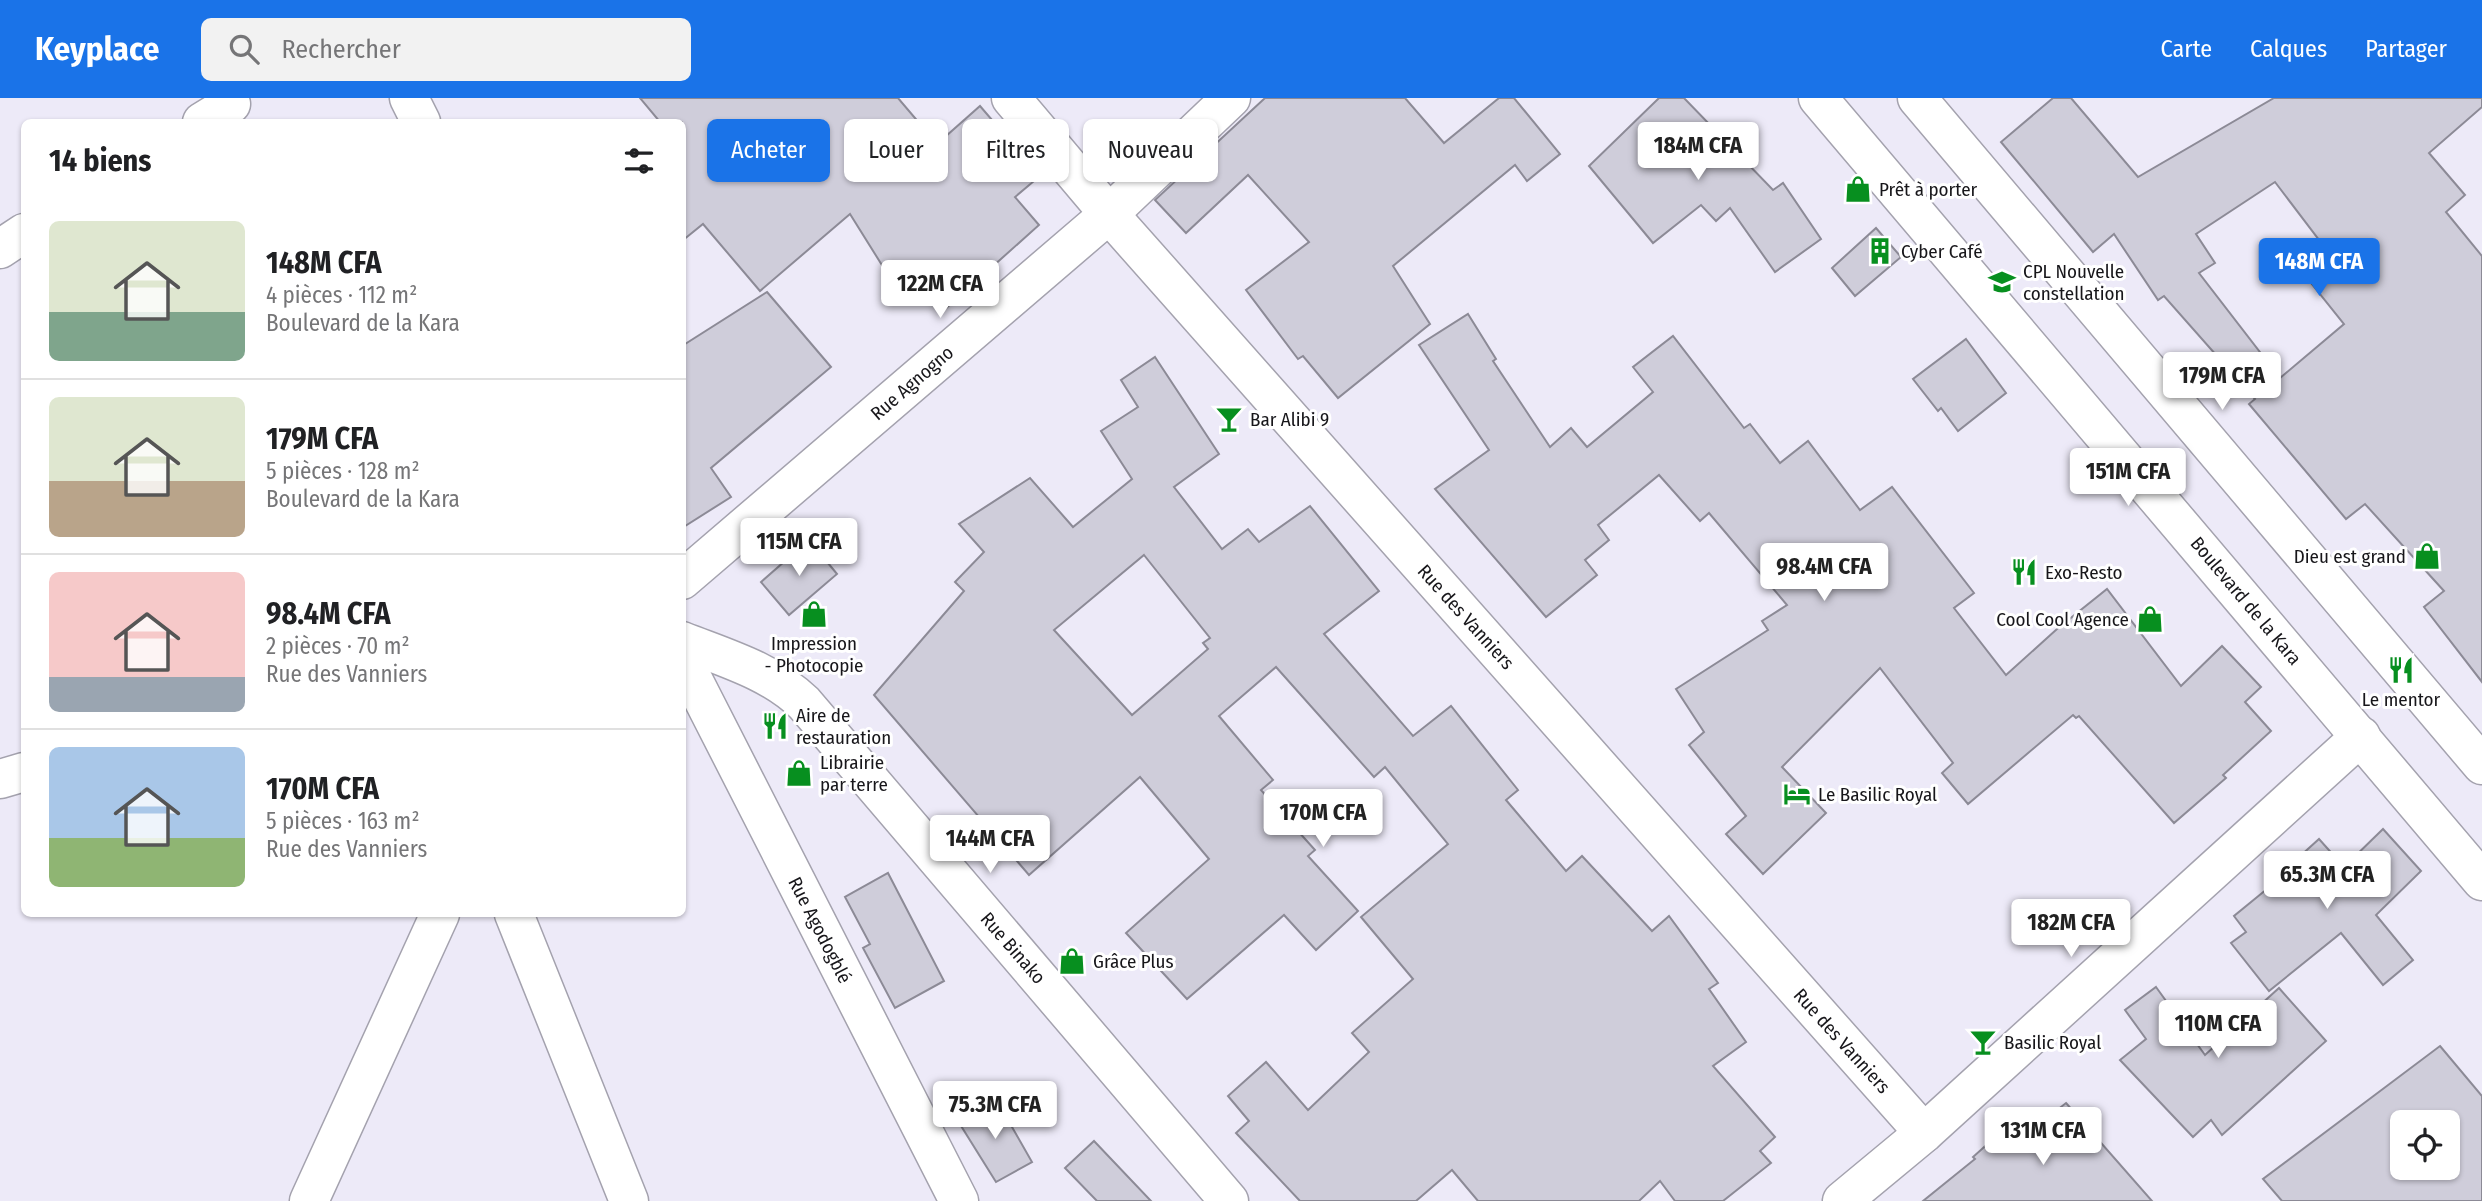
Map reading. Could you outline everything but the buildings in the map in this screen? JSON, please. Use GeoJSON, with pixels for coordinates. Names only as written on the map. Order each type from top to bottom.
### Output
{"type":"FeatureCollection","features":[{"type":"Feature","properties":{"kind":"street"},"geometry":{"type":"LineString","coordinates":[[409,98],[420,119]]}},
{"type":"Feature","properties":{"kind":"street","name":"Rue des Vanniers"},"geometry":{"type":"LineString","coordinates":[[1011,98],[1109,214],[1924,1133]]}},
{"type":"Feature","properties":{"kind":"street","name":"Rue Agnogno"},"geometry":{"type":"LineString","coordinates":[[686,577],[1109,214],[1231,98]]}},
{"type":"Feature","properties":{"kind":"street","name":"Boulevard de la Kara"},"geometry":{"type":"LineString","coordinates":[[1818,98],[2347,749],[2482,881]]}},
{"type":"Feature","properties":{"kind":"street"},"geometry":{"type":"LineString","coordinates":[[1917,98],[2482,765]]}},
{"type":"Feature","properties":{"kind":"street"},"geometry":{"type":"LineString","coordinates":[[0,248],[21,235]]}},
{"type":"Feature","properties":{"kind":"street","name":"Rue Binako"},"geometry":{"type":"LineString","coordinates":[[686,643],[772,678],[788,687],[804,703],[1229,1201]]}},
{"type":"Feature","properties":{"kind":"street","name":"Rue Agodogblé"},"geometry":{"type":"LineString","coordinates":[[686,666],[959,1201]]}},
{"type":"Feature","properties":{"kind":"street"},"geometry":{"type":"LineString","coordinates":[[1842,1201],[1924,1133],[2347,749]]}},
{"type":"Feature","properties":{"kind":"street"},"geometry":{"type":"LineString","coordinates":[[0,779],[21,773]]}},
{"type":"Feature","properties":{"kind":"street"},"geometry":{"type":"LineString","coordinates":[[309,1201],[439,917]]}},
{"type":"Feature","properties":{"kind":"street"},"geometry":{"type":"LineString","coordinates":[[515,917],[629,1201]]}},
{"type":"Feature","properties":{"kind":"place","name":"Prêt à porter"},"geometry":{"type":"Point","coordinates":[1858,189]}},
{"type":"Feature","properties":{"kind":"place","name":"Cyber Café"},"geometry":{"type":"Point","coordinates":[1880,251]}},
{"type":"Feature","properties":{"kind":"place","name":"CPL Nouvelle constellation"},"geometry":{"type":"Point","coordinates":[2002,282]}},
{"type":"Feature","properties":{"kind":"place","name":"Bar Alibi 9"},"geometry":{"type":"Point","coordinates":[1229,419]}},
{"type":"Feature","properties":{"kind":"place","name":"Dieu est grand"},"geometry":{"type":"Point","coordinates":[2427,556]}},
{"type":"Feature","properties":{"kind":"place","name":"Exo-Resto"},"geometry":{"type":"Point","coordinates":[2024,572]}},
{"type":"Feature","properties":{"kind":"place","name":"Impression - Photocopie"},"geometry":{"type":"Point","coordinates":[814,614]}},
{"type":"Feature","properties":{"kind":"place","name":"Cool Cool Agence"},"geometry":{"type":"Point","coordinates":[2150,619]}},
{"type":"Feature","properties":{"kind":"place","name":"Le mentor"},"geometry":{"type":"Point","coordinates":[2401,670]}},
{"type":"Feature","properties":{"kind":"place","name":"Aire de restauration"},"geometry":{"type":"Point","coordinates":[775,726]}},
{"type":"Feature","properties":{"kind":"place","name":"Librairie par terre"},"geometry":{"type":"Point","coordinates":[799,773]}},
{"type":"Feature","properties":{"kind":"place","name":"Le Basilic Royal"},"geometry":{"type":"Point","coordinates":[1797,794]}},
{"type":"Feature","properties":{"kind":"place","name":"Grâce Plus"},"geometry":{"type":"Point","coordinates":[1072,961]}},
{"type":"Feature","properties":{"kind":"place","name":"Basilic Royal"},"geometry":{"type":"Point","coordinates":[1983,1042]}}]}
